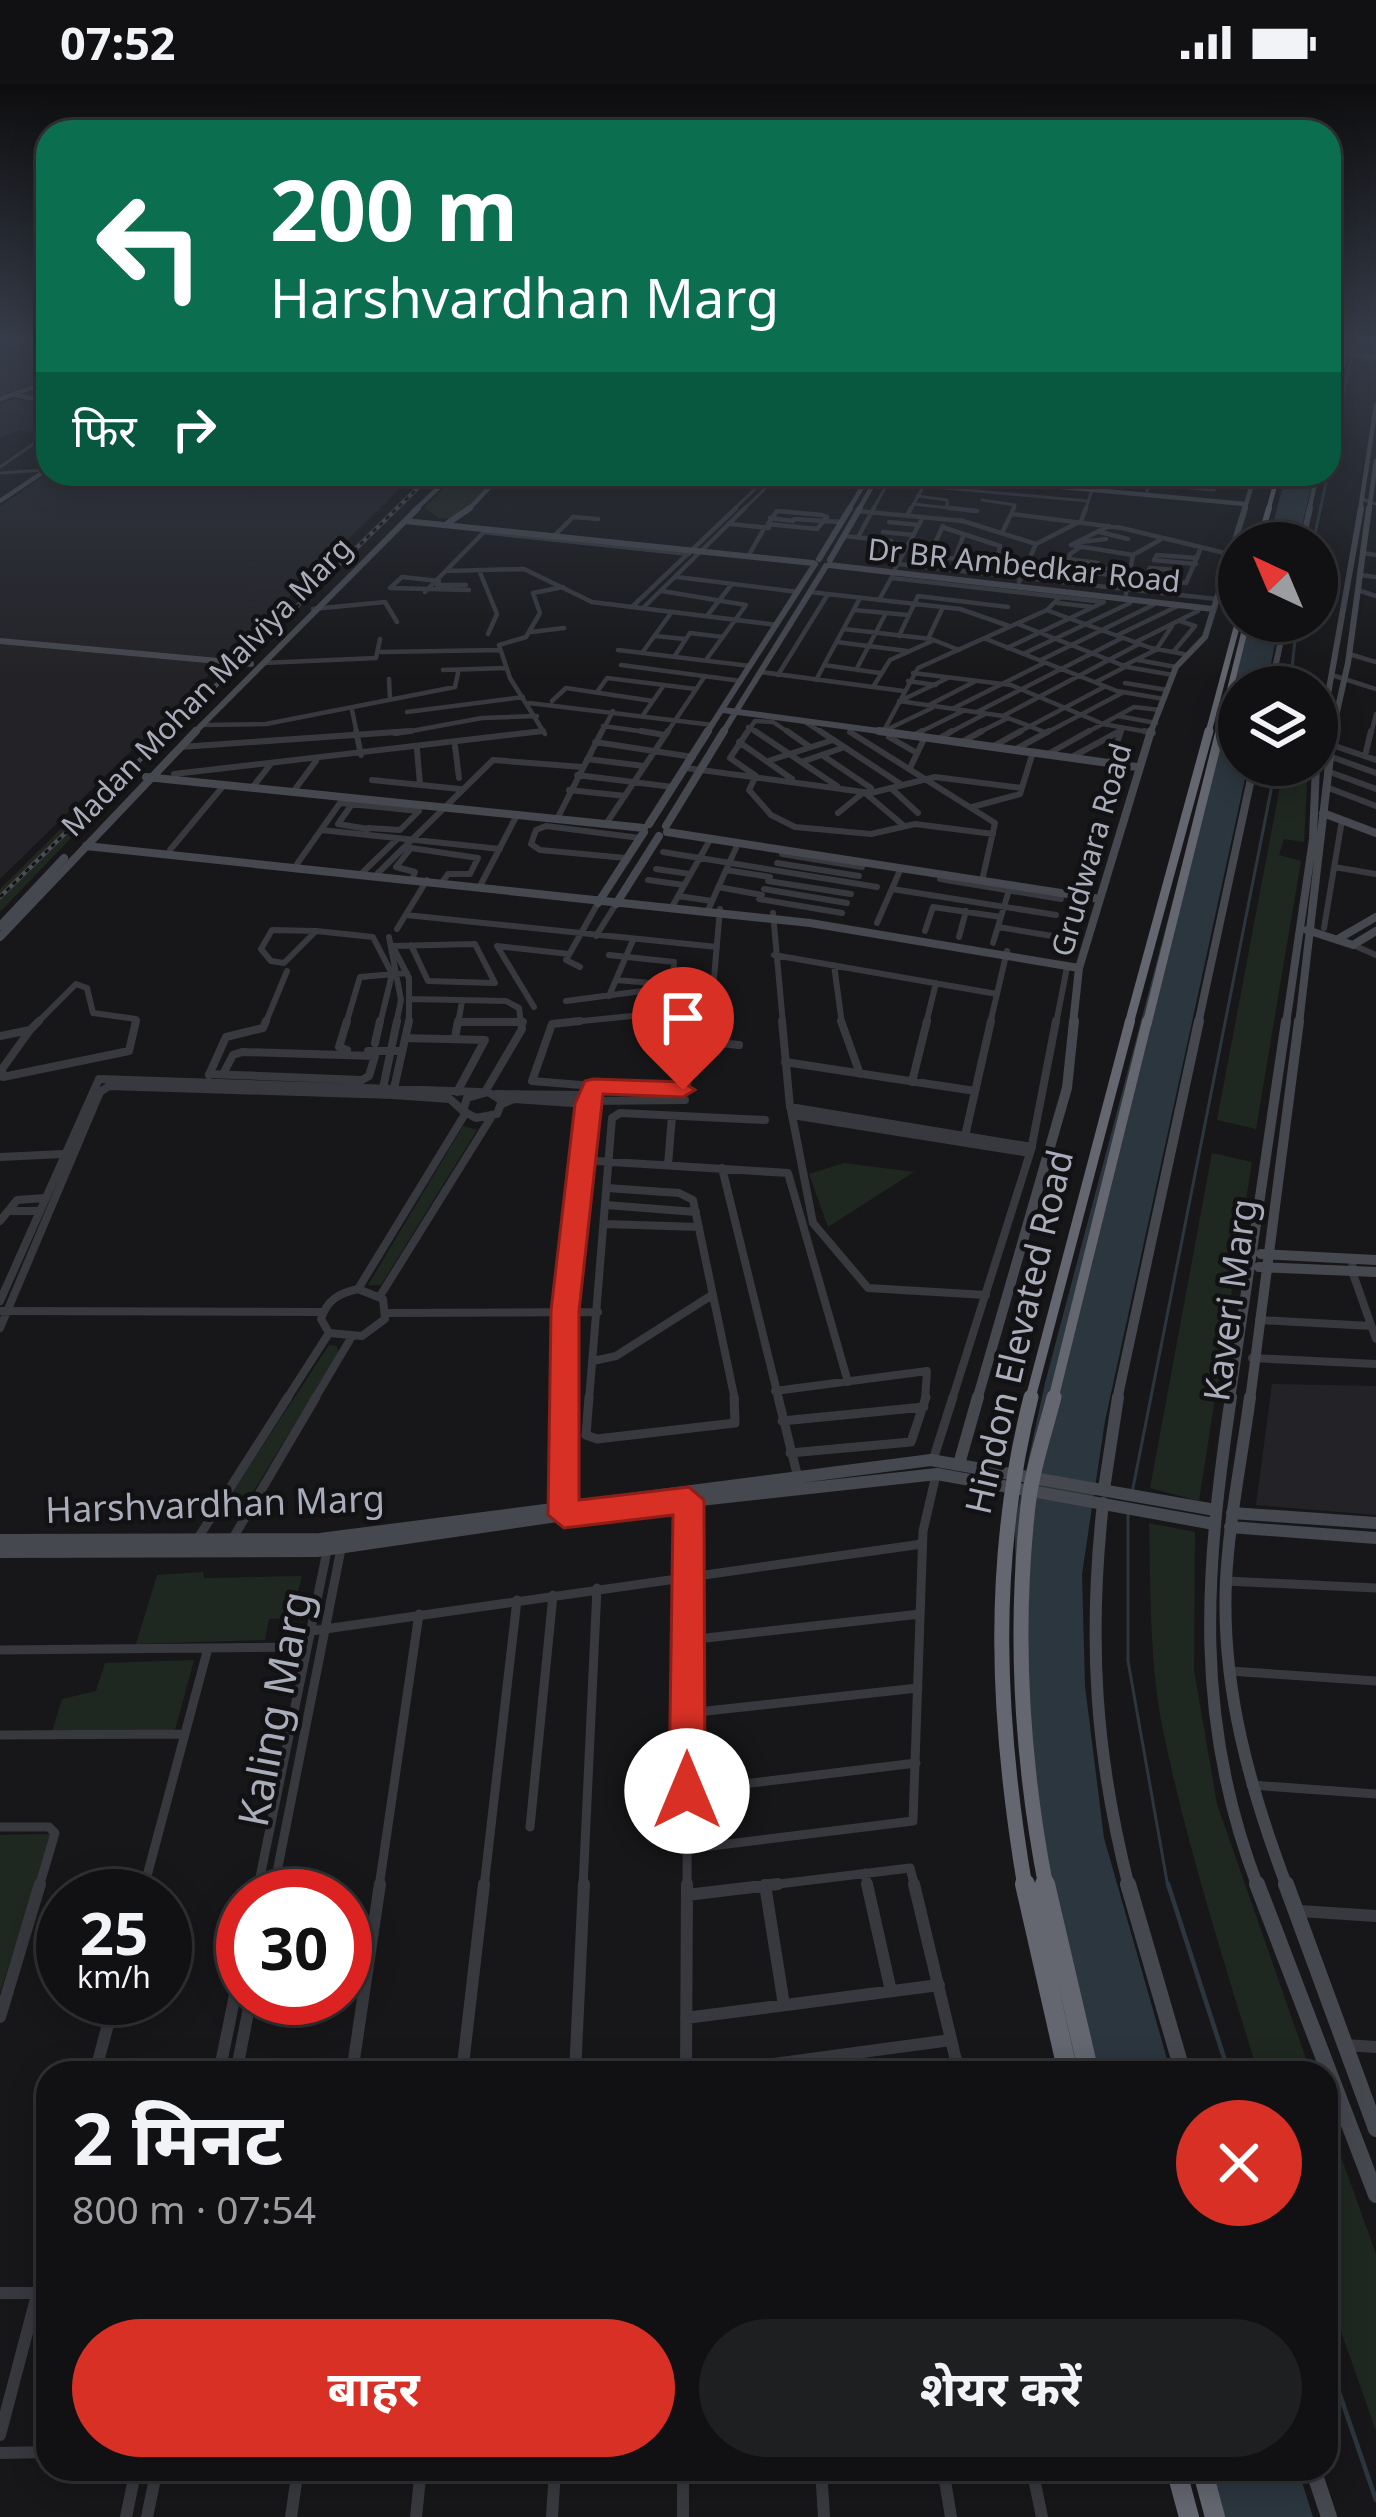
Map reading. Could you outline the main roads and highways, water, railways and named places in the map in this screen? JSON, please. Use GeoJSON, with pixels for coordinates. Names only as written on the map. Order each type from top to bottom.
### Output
{"type":"FeatureCollection","features":[{"type":"Feature","properties":{"kind":"highway"},"geometry":{"type":"LineString","coordinates":[[1268,522],[1278,486]]}},
{"type":"Feature","properties":{"kind":"highway","name":"Hindon Elevated Road"},"geometry":{"type":"LineString","coordinates":[[1065,2061],[1032,1939],[1004,1717],[999,1595],[1009,1491],[1108,1098],[1237,642]]}},
{"type":"Feature","properties":{"kind":"highway","name":"Hindon Elevated Road"},"geometry":{"type":"LineString","coordinates":[[1086,2061],[1052,1939],[1022,1736],[1020,1597],[1028,1501],[1238,642]]}},
{"type":"Feature","properties":{"kind":"highway"},"geometry":{"type":"LineString","coordinates":[[1179,2481],[1189,2517]]}},
{"type":"Feature","properties":{"kind":"highway"},"geometry":{"type":"LineString","coordinates":[[1205,2481],[1215,2517]]}},
{"type":"Feature","properties":{"kind":"waterway"},"geometry":{"type":"LineString","coordinates":[[1318,522],[1325,486]]}},
{"type":"Feature","properties":{"kind":"waterway"},"geometry":{"type":"LineString","coordinates":[[1292,666],[1295,642]]}},
{"type":"Feature","properties":{"kind":"waterway"},"geometry":{"type":"LineString","coordinates":[[1132,1493],[1272,786]]}},
{"type":"Feature","properties":{"kind":"waterway"},"geometry":{"type":"LineString","coordinates":[[1128,1514],[1128,1661],[1168,1887]]}},
{"type":"Feature","properties":{"kind":"waterway"},"geometry":{"type":"LineString","coordinates":[[1168,1884],[1225,2061]]}},
{"type":"Feature","properties":{"kind":"waterway"},"geometry":{"type":"LineString","coordinates":[[1338,2389],[1376,2500]]}},
{"type":"Feature","properties":{"kind":"railway"},"geometry":{"type":"LineString","coordinates":[[0,897],[420,486]]}}]}
